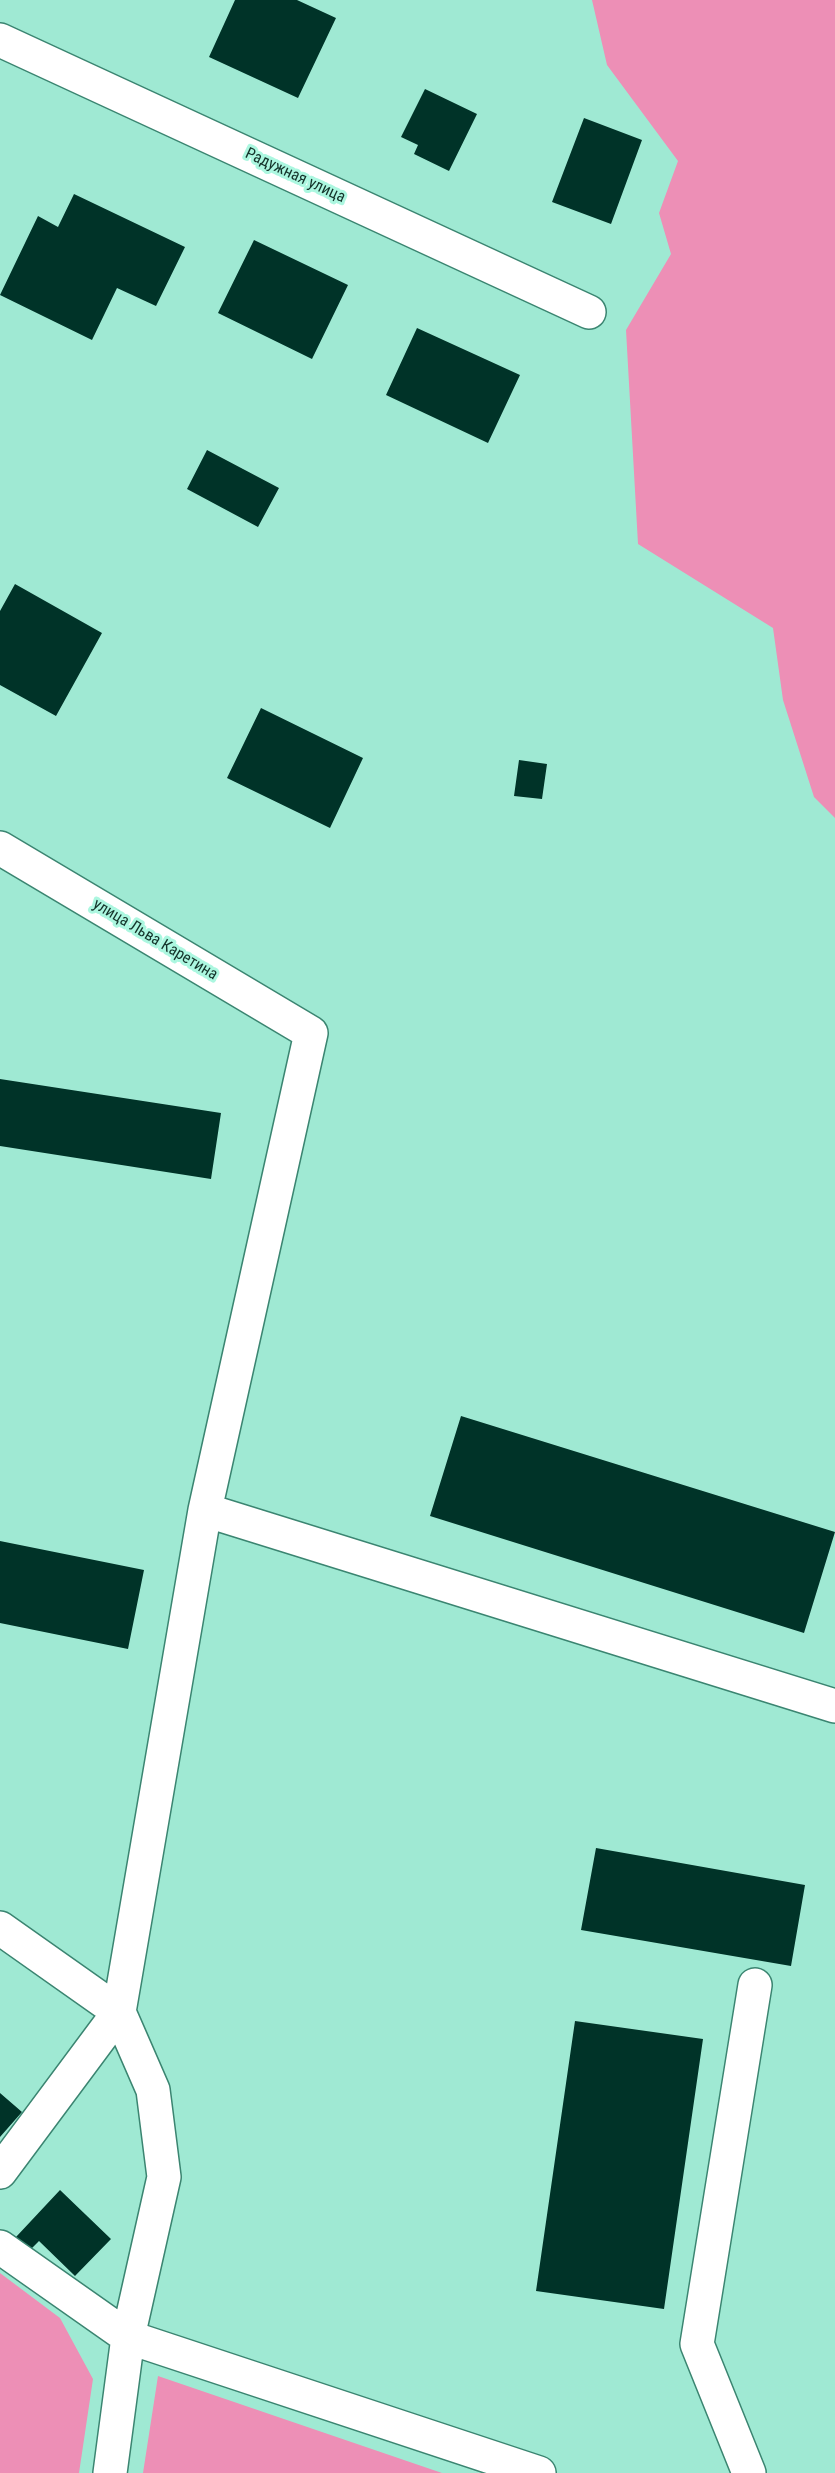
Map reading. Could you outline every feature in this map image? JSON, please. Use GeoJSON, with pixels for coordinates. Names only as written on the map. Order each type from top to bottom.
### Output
{"type":"FeatureCollection","features":[{"type":"Feature","properties":{"kind":"street","name":"Радужная улица"},"geometry":{"type":"LineString","coordinates":[[0,40],[589,312]]}},
{"type":"Feature","properties":{"kind":"street","name":"улица Льва Каретина"},"geometry":{"type":"LineString","coordinates":[[0,848],[311,1033],[205,1510]]}},
{"type":"Feature","properties":{"kind":"street"},"geometry":{"type":"LineString","coordinates":[[0,2172],[119,2012],[205,1510],[835,1706]]}},
{"type":"Feature","properties":{"kind":"street"},"geometry":{"type":"LineString","coordinates":[[0,1928],[119,2012],[153,2090],[164,2177],[128,2337],[110,2473]]}},
{"type":"Feature","properties":{"kind":"street"},"geometry":{"type":"LineString","coordinates":[[749,2473],[697,2344],[755,1985]]}},
{"type":"Feature","properties":{"kind":"street"},"geometry":{"type":"LineString","coordinates":[[0,2247],[128,2337],[539,2473]]}},
{"type":"Feature","properties":{"kind":"shaded area"},"geometry":{"type":"Polygon","coordinates":[[[592,0],[835,0],[835,818],[814,797],[783,700],[773,628],[638,544],[626,330],[671,254],[659,213],[678,161],[607,65],[592,0]]]}},
{"type":"Feature","properties":{"kind":"shaded area"},"geometry":{"type":"Polygon","coordinates":[[[0,2273],[60,2318],[93,2379],[79,2473],[0,2473],[0,2273]]]}},
{"type":"Feature","properties":{"kind":"shaded area"},"geometry":{"type":"Polygon","coordinates":[[[158,2376],[442,2473],[143,2473],[158,2376]]]}},
{"type":"Feature","properties":{"kind":"building"},"geometry":{"type":"Polygon","coordinates":[[[235,0],[297,0],[336,18],[298,98],[209,57],[235,0]]]}},
{"type":"Feature","properties":{"kind":"building"},"geometry":{"type":"Polygon","coordinates":[[[425,89],[477,114],[449,171],[414,154],[418,145],[401,137],[425,89]]]}},
{"type":"Feature","properties":{"kind":"building"},"geometry":{"type":"Polygon","coordinates":[[[584,118],[642,140],[611,224],[552,202],[584,118]]]}},
{"type":"Feature","properties":{"kind":"building"},"geometry":{"type":"Polygon","coordinates":[[[74,194],[185,247],[156,306],[117,288],[92,340],[0,295],[38,216],[58,227],[74,194]]]}},
{"type":"Feature","properties":{"kind":"building"},"geometry":{"type":"Polygon","coordinates":[[[254,240],[348,285],[312,359],[218,313],[254,240]]]}},
{"type":"Feature","properties":{"kind":"building"},"geometry":{"type":"Polygon","coordinates":[[[417,328],[520,375],[488,443],[386,395],[417,328]]]}},
{"type":"Feature","properties":{"kind":"building"},"geometry":{"type":"Polygon","coordinates":[[[207,450],[279,488],[258,527],[187,489],[207,450]]]}},
{"type":"Feature","properties":{"kind":"building"},"geometry":{"type":"Polygon","coordinates":[[[15,584],[102,633],[56,716],[0,685],[0,611],[15,584]]]}},
{"type":"Feature","properties":{"kind":"building"},"geometry":{"type":"Polygon","coordinates":[[[261,708],[363,758],[330,828],[227,778],[261,708]]]}},
{"type":"Feature","properties":{"kind":"building"},"geometry":{"type":"Polygon","coordinates":[[[519,760],[547,764],[542,799],[514,796],[519,760]]]}},
{"type":"Feature","properties":{"kind":"building"},"geometry":{"type":"Polygon","coordinates":[[[0,1079],[221,1113],[211,1179],[0,1146],[0,1079]]]}},
{"type":"Feature","properties":{"kind":"building"},"geometry":{"type":"Polygon","coordinates":[[[461,1416],[835,1532],[804,1633],[430,1516],[461,1416]]]}},
{"type":"Feature","properties":{"kind":"building"},"geometry":{"type":"Polygon","coordinates":[[[0,1541],[144,1570],[128,1649],[0,1623],[0,1541]]]}},
{"type":"Feature","properties":{"kind":"building"},"geometry":{"type":"Polygon","coordinates":[[[596,1848],[805,1885],[791,1966],[581,1930],[596,1848]]]}},
{"type":"Feature","properties":{"kind":"building"},"geometry":{"type":"Polygon","coordinates":[[[575,2021],[703,2039],[664,2309],[536,2291],[575,2021]]]}},
{"type":"Feature","properties":{"kind":"building"},"geometry":{"type":"Polygon","coordinates":[[[0,2093],[22,2112],[0,2137],[0,2093]]]}},
{"type":"Feature","properties":{"kind":"building"},"geometry":{"type":"Polygon","coordinates":[[[60,2190],[111,2239],[75,2276],[39,2241],[30,2250],[16,2237],[60,2190]]]}}]}
